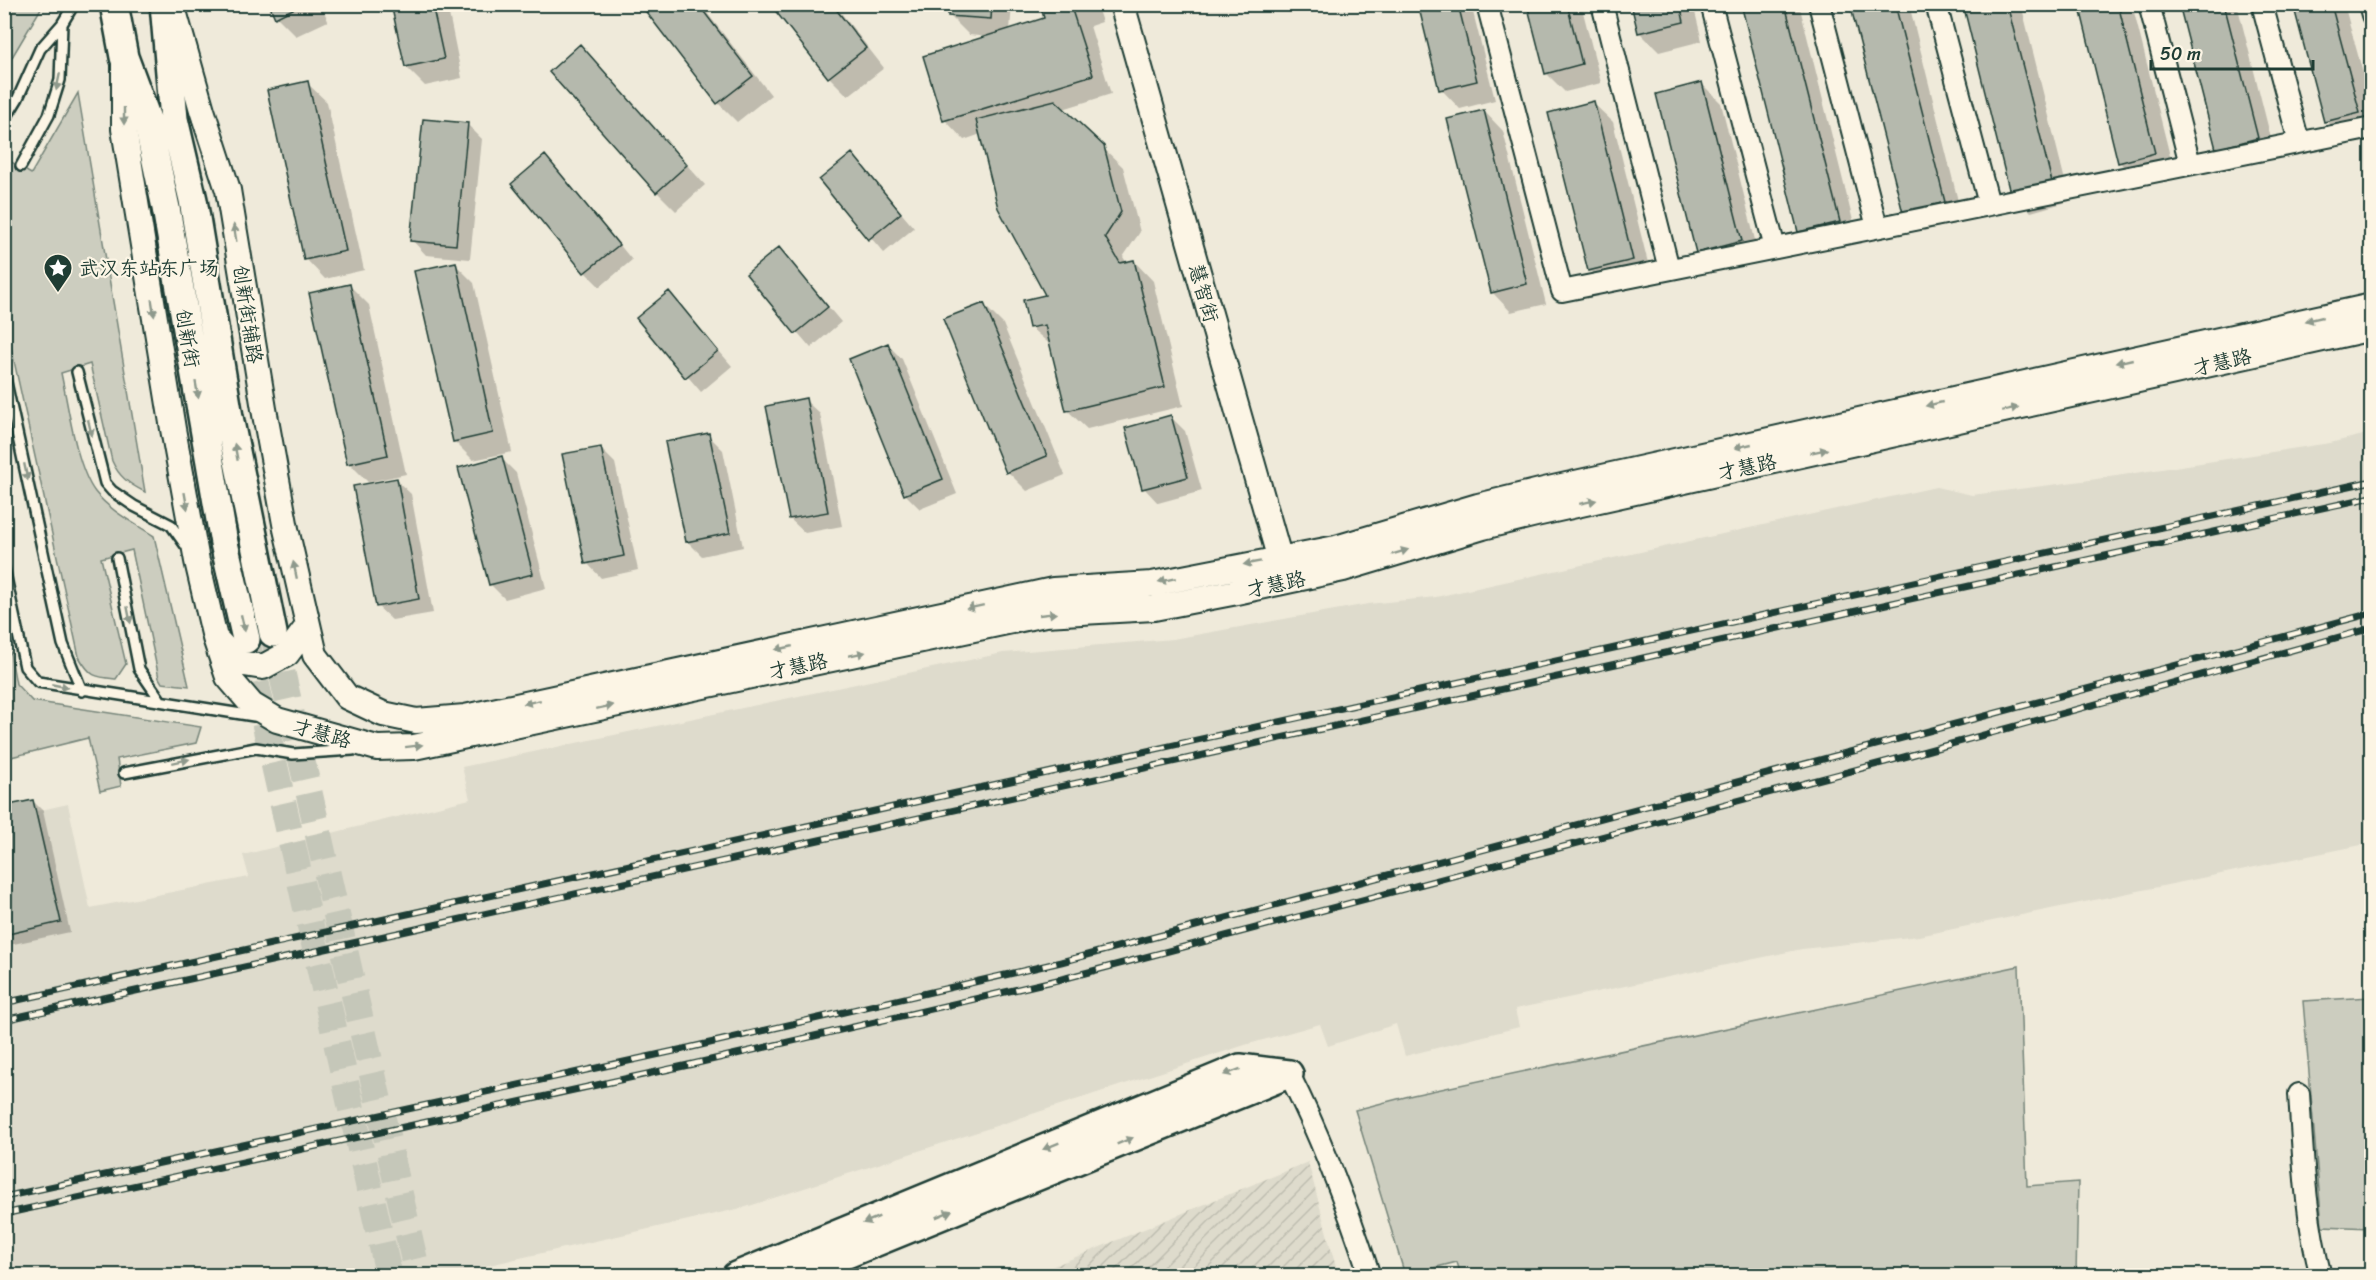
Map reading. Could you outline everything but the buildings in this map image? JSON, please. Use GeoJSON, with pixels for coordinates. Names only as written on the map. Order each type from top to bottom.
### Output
{"type":"FeatureCollection","features":[{"type":"Feature","properties":{"kind":"main road","name":"创新街"},"geometry":{"type":"LineString","coordinates":[[114,4],[124,57],[150,130],[166,208],[222,532],[246,639]]}},
{"type":"Feature","properties":{"kind":"main road","name":"创新街"},"geometry":{"type":"LineString","coordinates":[[164,4],[174,119],[193,200],[229,417],[273,633]]}},
{"type":"Feature","properties":{"kind":"main road"},"geometry":{"type":"LineString","coordinates":[[736,1275],[1240,1068],[1289,1074]]}},
{"type":"Feature","properties":{"kind":"main road"},"geometry":{"type":"LineString","coordinates":[[793,1275],[1289,1074]]}},
{"type":"Feature","properties":{"kind":"street","name":"创新街辅路"},"geometry":{"type":"LineString","coordinates":[[172,4],[202,110],[228,190],[264,410],[307,627]]}},
{"type":"Feature","properties":{"kind":"street","name":"慧智街"},"geometry":{"type":"LineString","coordinates":[[1122,4],[1290,568]]}},
{"type":"Feature","properties":{"kind":"street","name":"慧智街"},"geometry":{"type":"LineString","coordinates":[[1137,4],[1290,568]]}},
{"type":"Feature","properties":{"kind":"street"},"geometry":{"type":"LineString","coordinates":[[1487,4],[1562,291],[2372,128]]}},
{"type":"Feature","properties":{"kind":"street"},"geometry":{"type":"LineString","coordinates":[[1602,4],[1669,269]]}},
{"type":"Feature","properties":{"kind":"street"},"geometry":{"type":"LineString","coordinates":[[1711,4],[1775,248]]}},
{"type":"Feature","properties":{"kind":"street"},"geometry":{"type":"LineString","coordinates":[[1819,4],[1877,227]]}},
{"type":"Feature","properties":{"kind":"street"},"geometry":{"type":"LineString","coordinates":[[1936,4],[1989,204]]}},
{"type":"Feature","properties":{"kind":"street"},"geometry":{"type":"LineString","coordinates":[[2149,4],[2190,164]]}},
{"type":"Feature","properties":{"kind":"street"},"geometry":{"type":"LineString","coordinates":[[2262,4],[2299,142]]}},
{"type":"Feature","properties":{"kind":"street"},"geometry":{"type":"LineString","coordinates":[[2369,4],[2372,15]]}},
{"type":"Feature","properties":{"kind":"street"},"geometry":{"type":"LineString","coordinates":[[124,57],[124,129],[171,417],[197,561],[215,638],[238,663],[263,667],[287,654],[307,627]]}},
{"type":"Feature","properties":{"kind":"street","name":"才慧路"},"geometry":{"type":"LineString","coordinates":[[215,638],[228,677],[252,705],[277,720],[377,748],[414,747],[1045,614],[1154,608],[1290,568],[1336,548],[1478,506],[2372,306]]}},
{"type":"Feature","properties":{"kind":"street","name":"才慧路"},"geometry":{"type":"LineString","coordinates":[[307,627],[315,655],[347,697],[383,714],[416,721],[465,717],[1053,590],[1152,584],[1290,568],[1344,568],[1483,527],[1536,514],[2372,328]]}},
{"type":"Feature","properties":{"kind":"street"},"geometry":{"type":"LineString","coordinates":[[1289,1074],[1315,1125],[1370,1275]]}},
{"type":"Feature","properties":{"kind":"street"},"geometry":{"type":"LineString","coordinates":[[2299,1094],[2306,1190],[2315,1255],[2321,1275]]}},
{"type":"Feature","properties":{"kind":"lane"},"geometry":{"type":"LineString","coordinates":[[4,121],[18,98],[40,49],[62,24],[74,4]]}},
{"type":"Feature","properties":{"kind":"lane"},"geometry":{"type":"LineString","coordinates":[[21,166],[49,115],[60,80],[62,24]]}},
{"type":"Feature","properties":{"kind":"lane"},"geometry":{"type":"LineString","coordinates":[[77,372],[105,483],[112,491],[134,506],[171,525],[197,561]]}},
{"type":"Feature","properties":{"kind":"lane"},"geometry":{"type":"LineString","coordinates":[[4,373],[63,644],[82,691]]}},
{"type":"Feature","properties":{"kind":"lane"},"geometry":{"type":"LineString","coordinates":[[117,558],[139,669],[161,701]]}},
{"type":"Feature","properties":{"kind":"lane"},"geometry":{"type":"LineString","coordinates":[[4,568],[26,668],[38,682],[82,691],[277,720]]}},
{"type":"Feature","properties":{"kind":"lane"},"geometry":{"type":"LineString","coordinates":[[124,773],[256,748],[293,754],[377,748]]}},
{"type":"Feature","properties":{"kind":"shaded area"},"geometry":{"type":"Polygon","coordinates":[[[4,5],[43,5],[5,69],[4,5]]]}},
{"type":"Feature","properties":{"kind":"shaded area"},"geometry":{"type":"Polygon","coordinates":[[[78,93],[145,492],[125,480],[112,461],[90,364],[61,373],[73,435],[88,481],[108,505],[154,536],[189,686],[162,683],[159,678],[132,550],[101,558],[126,664],[116,679],[103,678],[90,672],[79,657],[5,320],[5,158],[31,174],[78,93]]]}},
{"type":"Feature","properties":{"kind":"shaded area"},"geometry":{"type":"Polygon","coordinates":[[[2371,433],[2371,843],[1919,936],[1802,949],[1515,1009],[1519,1027],[1405,1056],[1396,1024],[1328,1046],[1320,1024],[1245,1045],[746,1207],[445,1275],[5,1275],[4,806],[33,800],[37,811],[68,804],[90,908],[249,877],[243,855],[470,799],[462,767],[1003,653],[1173,639],[1368,604],[1436,597],[1936,487],[1972,495],[2090,480],[2330,443],[2371,433]]]}},
{"type":"Feature","properties":{"kind":"shaded area"},"geometry":{"type":"Polygon","coordinates":[[[5,652],[10,652],[16,684],[32,701],[201,727],[196,743],[117,759],[121,786],[100,791],[88,738],[7,758],[4,744],[5,652]]]}},
{"type":"Feature","properties":{"kind":"shaded area"},"geometry":{"type":"Polygon","coordinates":[[[2019,966],[2027,1186],[2078,1182],[2076,1275],[1461,1276],[1457,1262],[1405,1275],[1355,1110],[1413,1095],[2019,966]]]}},
{"type":"Feature","properties":{"kind":"shaded area"},"geometry":{"type":"Polygon","coordinates":[[[2371,997],[2371,1228],[2322,1226],[2303,1001],[2371,997]]]}},
{"type":"Feature","properties":{"kind":"shaded area"},"geometry":{"type":"Polygon","coordinates":[[[1308,1162],[1338,1275],[1032,1275],[1308,1162]]]}},
{"type":"Feature","properties":{"kind":"tunnel"},"geometry":{"type":"LineString","coordinates":[[273,633],[418,1276]]}},
{"type":"Feature","properties":{"kind":"tunnel"},"geometry":{"type":"LineString","coordinates":[[247,643],[389,1276]]}},
{"type":"Feature","properties":{"kind":"railway"},"geometry":{"type":"LineString","coordinates":[[4,1003],[2372,481]]}},
{"type":"Feature","properties":{"kind":"railway"},"geometry":{"type":"LineString","coordinates":[[4,1020],[2372,497]]}},
{"type":"Feature","properties":{"kind":"railway"},"geometry":{"type":"LineString","coordinates":[[4,1197],[688,1048],[1061,962],[2372,613]]}},
{"type":"Feature","properties":{"kind":"railway"},"geometry":{"type":"LineString","coordinates":[[4,1214],[693,1064],[1066,978],[1904,757],[2372,628]]}},
{"type":"Feature","properties":{"kind":"place","name":"武汉东站东广场"},"geometry":{"type":"Point","coordinates":[58,294]}}]}
